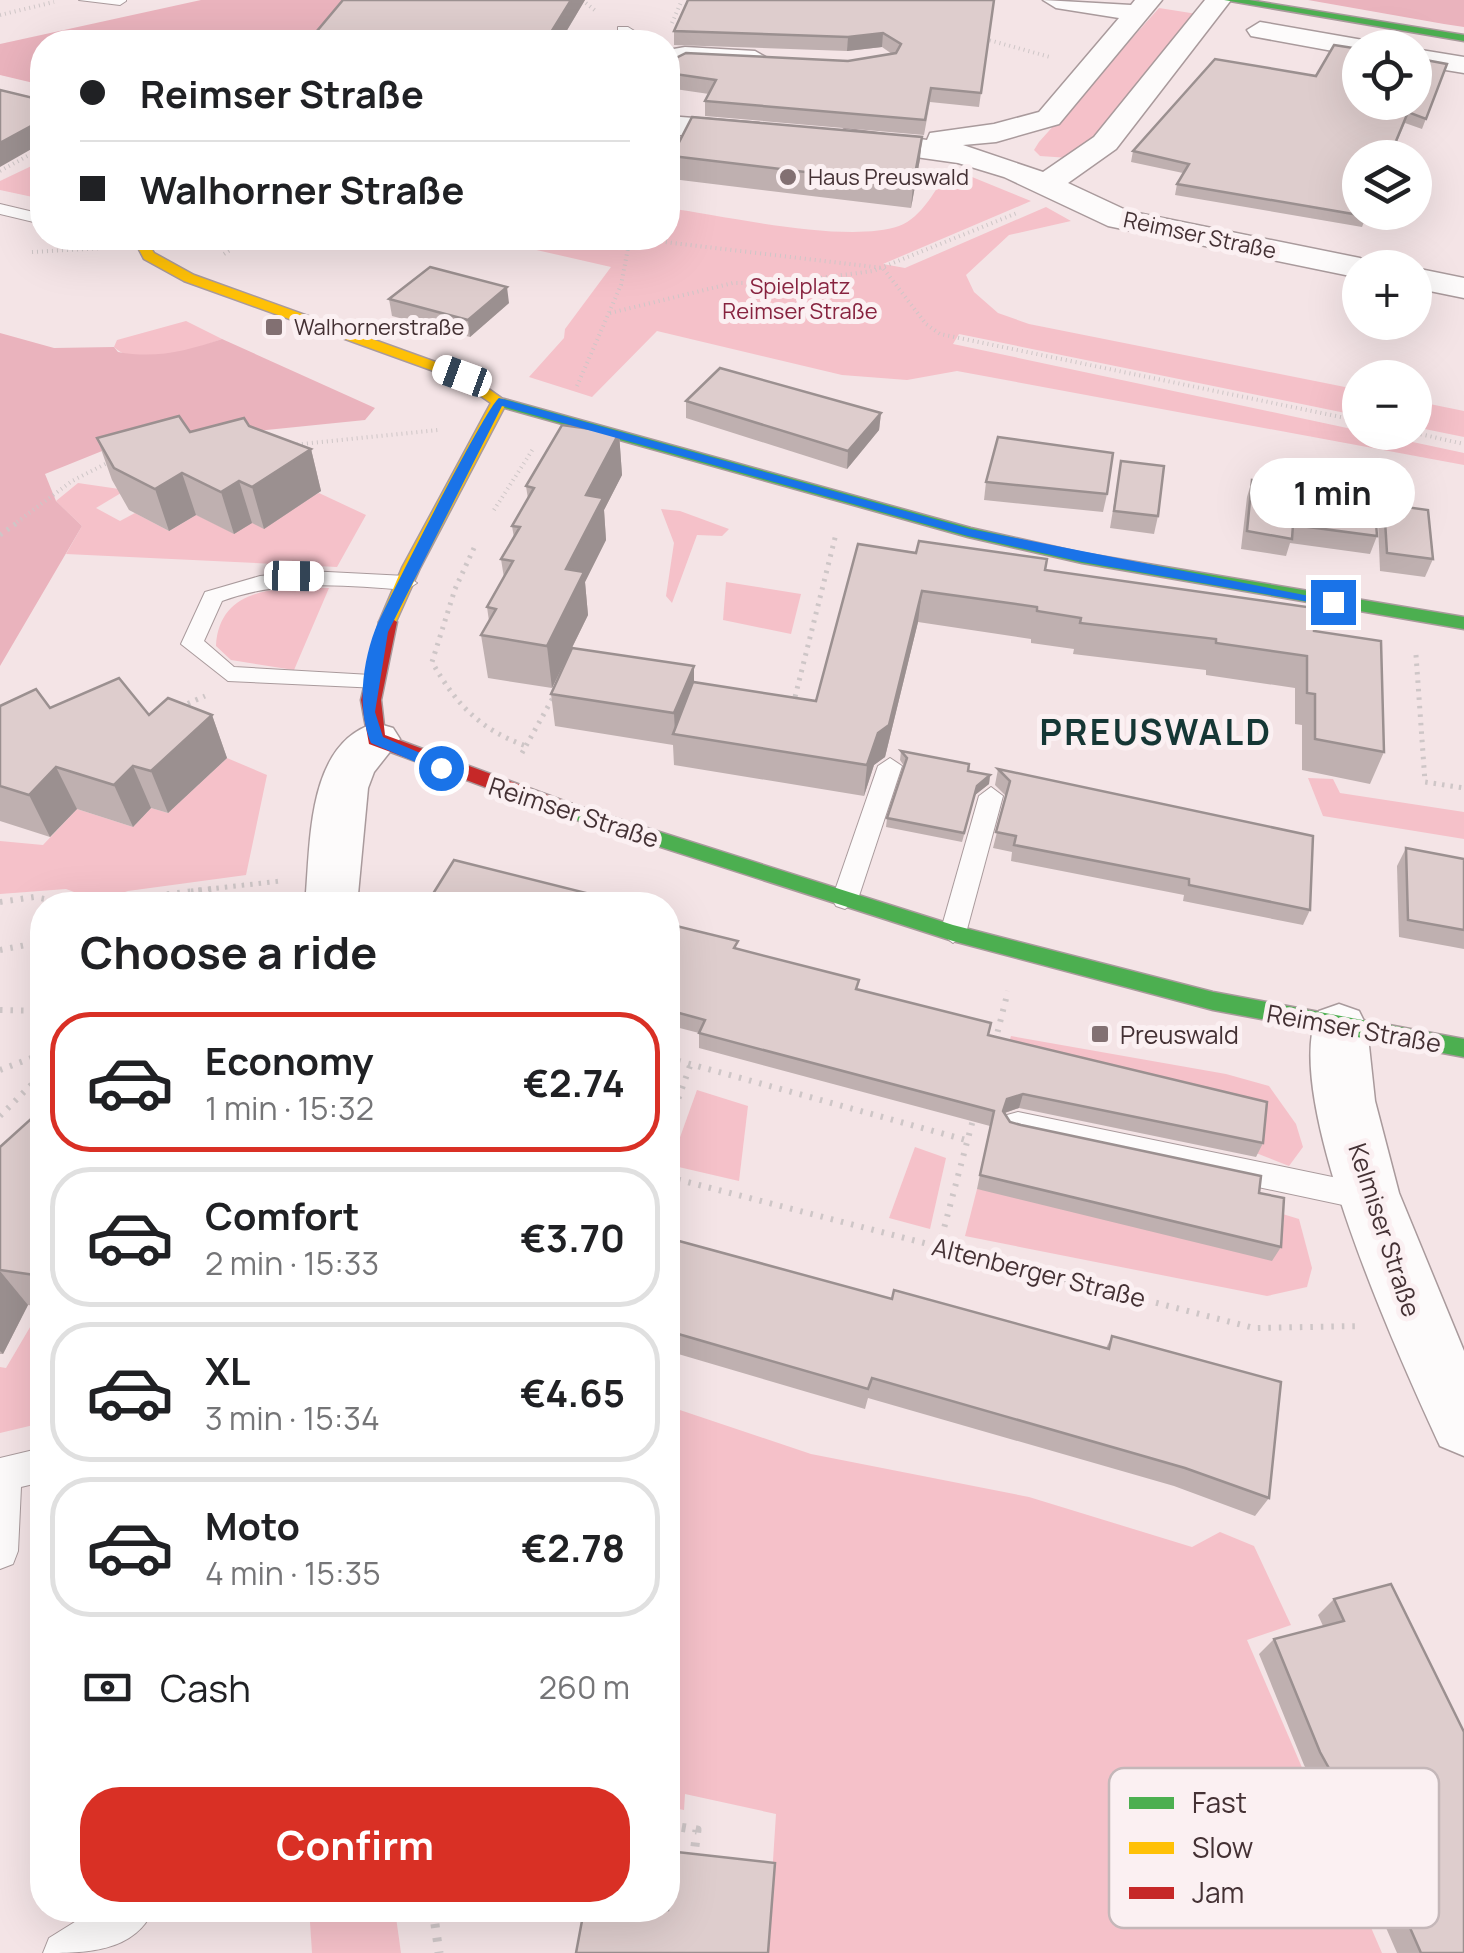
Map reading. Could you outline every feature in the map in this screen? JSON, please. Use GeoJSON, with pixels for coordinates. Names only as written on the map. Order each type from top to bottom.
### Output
{"type":"FeatureCollection","features":[{"type":"Feature","properties":{"kind":"street"},"geometry":{"type":"LineString","coordinates":[[1056,0],[1144,7]]}},
{"type":"Feature","properties":{"kind":"street"},"geometry":{"type":"LineString","coordinates":[[1047,183],[1079,165],[1105,142],[1218,0]]}},
{"type":"Feature","properties":{"kind":"street"},"geometry":{"type":"LineString","coordinates":[[1230,0],[1464,38]]}},
{"type":"Feature","properties":{"kind":"street"},"geometry":{"type":"LineString","coordinates":[[1016,170],[1020,154],[1144,7]]}},
{"type":"Feature","properties":{"kind":"street"},"geometry":{"type":"LineString","coordinates":[[1260,30],[1342,44]]}},
{"type":"Feature","properties":{"kind":"street"},"geometry":{"type":"LineString","coordinates":[[680,59],[787,60]]}},
{"type":"Feature","properties":{"kind":"street"},"geometry":{"type":"LineString","coordinates":[[1432,60],[1464,65]]}},
{"type":"Feature","properties":{"kind":"street","name":"Reimser Straße"},"geometry":{"type":"LineString","coordinates":[[894,142],[996,133],[1049,118]]}},
{"type":"Feature","properties":{"kind":"street"},"geometry":{"type":"LineString","coordinates":[[680,126],[780,134]]}},
{"type":"Feature","properties":{"kind":"street","name":"Reimser Straße"},"geometry":{"type":"LineString","coordinates":[[818,136],[894,142],[1016,170],[1119,218],[1342,265]]}},
{"type":"Feature","properties":{"kind":"street"},"geometry":{"type":"LineString","coordinates":[[145,250],[189,278],[462,376],[499,402],[1006,541],[1212,582],[1464,623]]}},
{"type":"Feature","properties":{"kind":"street"},"geometry":{"type":"LineString","coordinates":[[1432,281],[1464,288]]}},
{"type":"Feature","properties":{"kind":"street"},"geometry":{"type":"LineString","coordinates":[[332,890],[343,788],[352,765],[376,740],[368,712],[381,632],[499,402]]}},
{"type":"Feature","properties":{"kind":"street","name":"Reimser Straße"},"geometry":{"type":"LineString","coordinates":[[376,740],[502,789],[953,933],[1118,979],[1339,1027],[1464,1048]]}},
{"type":"Feature","properties":{"kind":"street","name":"Kelmiser Straße"},"geometry":{"type":"LineString","coordinates":[[1339,1027],[1347,1110],[1371,1198],[1416,1324],[1464,1423]]}},
{"type":"Feature","properties":{"kind":"lane"},"geometry":{"type":"LineString","coordinates":[[85,0],[120,1]]}},
{"type":"Feature","properties":{"kind":"lane"},"geometry":{"type":"LineString","coordinates":[[0,209],[30,216]]}},
{"type":"Feature","properties":{"kind":"lane"},"geometry":{"type":"LineString","coordinates":[[371,683],[228,674],[208,653],[192,644],[213,598],[237,587],[294,576],[406,583]]}},
{"type":"Feature","properties":{"kind":"lane"},"geometry":{"type":"LineString","coordinates":[[845,899],[890,766]]}},
{"type":"Feature","properties":{"kind":"lane"},"geometry":{"type":"LineString","coordinates":[[953,933],[991,796]]}},
{"type":"Feature","properties":{"kind":"lane"},"geometry":{"type":"LineString","coordinates":[[1018,1124],[1371,1198]]}},
{"type":"Feature","properties":{"kind":"lane"},"geometry":{"type":"LineString","coordinates":[[0,1551],[4,1474],[30,1468]]}},
{"type":"Feature","properties":{"kind":"lane"},"geometry":{"type":"LineString","coordinates":[[64,1953],[113,1922]]}},
{"type":"Feature","properties":{"kind":"path"},"geometry":{"type":"LineString","coordinates":[[0,14],[65,0]]}},
{"type":"Feature","properties":{"kind":"path"},"geometry":{"type":"LineString","coordinates":[[575,0],[586,4]]}},
{"type":"Feature","properties":{"kind":"path"},"geometry":{"type":"LineString","coordinates":[[970,35],[1091,69]]}},
{"type":"Feature","properties":{"kind":"path"},"geometry":{"type":"LineString","coordinates":[[0,172],[30,155]]}},
{"type":"Feature","properties":{"kind":"path"},"geometry":{"type":"LineString","coordinates":[[608,314],[733,284],[782,283],[884,268],[1025,210]]}},
{"type":"Feature","properties":{"kind":"path"},"geometry":{"type":"LineString","coordinates":[[680,244],[884,268],[926,324],[940,334],[1342,418]]}},
{"type":"Feature","properties":{"kind":"path"},"geometry":{"type":"LineString","coordinates":[[18,248],[36,254],[89,250]]}},
{"type":"Feature","properties":{"kind":"path"},"geometry":{"type":"LineString","coordinates":[[570,394],[588,370],[621,285],[628,250]]}},
{"type":"Feature","properties":{"kind":"path"},"geometry":{"type":"LineString","coordinates":[[485,525],[554,416]]}},
{"type":"Feature","properties":{"kind":"path"},"geometry":{"type":"LineString","coordinates":[[276,446],[430,428]]}},
{"type":"Feature","properties":{"kind":"path"},"geometry":{"type":"LineString","coordinates":[[1432,437],[1464,444]]}},
{"type":"Feature","properties":{"kind":"path"},"geometry":{"type":"LineString","coordinates":[[0,533],[72,481],[116,460]]}},
{"type":"Feature","properties":{"kind":"path"},"geometry":{"type":"LineString","coordinates":[[777,703],[794,705],[839,524]]}},
{"type":"Feature","properties":{"kind":"path"},"geometry":{"type":"LineString","coordinates":[[478,541],[456,588],[432,662],[460,711],[500,738],[526,746]]}},
{"type":"Feature","properties":{"kind":"path"},"geometry":{"type":"LineString","coordinates":[[1408,642],[1418,658],[1425,782],[1464,788]]}},
{"type":"Feature","properties":{"kind":"path"},"geometry":{"type":"LineString","coordinates":[[502,789],[563,680]]}},
{"type":"Feature","properties":{"kind":"path"},"geometry":{"type":"LineString","coordinates":[[164,710],[180,708]]}},
{"type":"Feature","properties":{"kind":"path"},"geometry":{"type":"LineString","coordinates":[[223,892],[332,890]]}},
{"type":"Feature","properties":{"kind":"path"},"geometry":{"type":"LineString","coordinates":[[0,902],[30,898]]}},
{"type":"Feature","properties":{"kind":"path"},"geometry":{"type":"LineString","coordinates":[[0,950],[30,944]]}},
{"type":"Feature","properties":{"kind":"path"},"geometry":{"type":"LineString","coordinates":[[994,1046],[1018,951]]}},
{"type":"Feature","properties":{"kind":"path"},"geometry":{"type":"LineString","coordinates":[[0,1010],[30,1011]]}},
{"type":"Feature","properties":{"kind":"path"},"geometry":{"type":"LineString","coordinates":[[0,1070],[30,1059]]}},
{"type":"Feature","properties":{"kind":"path"},"geometry":{"type":"LineString","coordinates":[[680,1061],[966,1140]]}},
{"type":"Feature","properties":{"kind":"path"},"geometry":{"type":"LineString","coordinates":[[680,1095],[691,1064]]}},
{"type":"Feature","properties":{"kind":"path"},"geometry":{"type":"LineString","coordinates":[[0,1116],[30,1086]]}},
{"type":"Feature","properties":{"kind":"path"},"geometry":{"type":"LineString","coordinates":[[939,1246],[975,1111]]}},
{"type":"Feature","properties":{"kind":"path","name":"Altenberger Straße"},"geometry":{"type":"LineString","coordinates":[[680,1180],[1254,1328],[1416,1324]]}},
{"type":"Feature","properties":{"kind":"path"},"geometry":{"type":"LineString","coordinates":[[680,1827],[697,1830],[692,1873]]}},
{"type":"Feature","properties":{"kind":"path"},"geometry":{"type":"LineString","coordinates":[[435,1922],[439,1953]]}},
{"type":"Feature","properties":{"kind":"green space"},"geometry":{"type":"Polygon","coordinates":[[[1159,8],[1197,14],[1093,141],[1069,158],[1040,156],[1034,150],[1039,142],[1159,8]]]}},
{"type":"Feature","properties":{"kind":"green space"},"geometry":{"type":"Polygon","coordinates":[[[30,167],[30,196],[0,190],[0,181],[30,167]]]}},
{"type":"Feature","properties":{"kind":"green space","name":"Spielplatz Reimser Straße"},"geometry":{"type":"Polygon","coordinates":[[[950,168],[1031,201],[883,264],[905,268],[1046,207],[1071,221],[1009,235],[966,275],[974,292],[998,313],[1029,324],[1342,386],[1342,412],[959,334],[953,344],[1342,427],[1342,442],[957,371],[907,380],[842,375],[657,331],[592,397],[529,377],[564,338],[565,329],[611,267],[537,250],[680,250],[680,210],[849,232],[899,226],[915,216],[950,168]]]}},
{"type":"Feature","properties":{"kind":"green space"},"geometry":{"type":"Polygon","coordinates":[[[186,321],[222,339],[152,358],[125,354],[114,347],[117,340],[186,321]]]}},
{"type":"Feature","properties":{"kind":"green space"},"geometry":{"type":"Polygon","coordinates":[[[1432,404],[1464,411],[1464,437],[1432,430],[1432,404]]]}},
{"type":"Feature","properties":{"kind":"green space"},"geometry":{"type":"Polygon","coordinates":[[[1432,446],[1464,453],[1464,465],[1383,450],[1432,450],[1432,446]]]}},
{"type":"Feature","properties":{"kind":"green space"},"geometry":{"type":"Polygon","coordinates":[[[78,483],[126,490],[96,508],[120,521],[135,513],[169,531],[196,515],[252,523],[319,493],[366,515],[337,567],[66,554],[82,526],[56,501],[78,483]]]}},
{"type":"Feature","properties":{"kind":"green space"},"geometry":{"type":"Polygon","coordinates":[[[661,509],[680,511],[729,529],[722,536],[697,535],[672,603],[666,596],[674,543],[661,509]]]}},
{"type":"Feature","properties":{"kind":"green space"},"geometry":{"type":"Polygon","coordinates":[[[726,582],[801,594],[791,634],[723,620],[726,582]]]}},
{"type":"Feature","properties":{"kind":"green space"},"geometry":{"type":"Polygon","coordinates":[[[329,588],[294,670],[231,660],[216,646],[228,611],[241,601],[273,590],[329,588]]]}},
{"type":"Feature","properties":{"kind":"green space"},"geometry":{"type":"Polygon","coordinates":[[[227,758],[267,775],[246,875],[125,892],[66,889],[0,894],[0,841],[43,845],[77,809],[133,827],[151,808],[168,813],[227,758]]]}},
{"type":"Feature","properties":{"kind":"green space"},"geometry":{"type":"Polygon","coordinates":[[[1308,778],[1333,779],[1340,793],[1464,812],[1464,839],[1323,816],[1308,778]]]}},
{"type":"Feature","properties":{"kind":"green space"},"geometry":{"type":"Polygon","coordinates":[[[1011,1036],[1226,1074],[1269,1086],[1296,1124],[1303,1147],[1289,1166],[1005,1055],[1011,1036]]]}},
{"type":"Feature","properties":{"kind":"green space"},"geometry":{"type":"Polygon","coordinates":[[[697,1090],[748,1106],[739,1181],[680,1167],[680,1137],[697,1090]]]}},
{"type":"Feature","properties":{"kind":"green space"},"geometry":{"type":"Polygon","coordinates":[[[915,1147],[946,1158],[930,1229],[889,1218],[915,1147]]]}},
{"type":"Feature","properties":{"kind":"green space"},"geometry":{"type":"Polygon","coordinates":[[[977,1189],[1276,1212],[1299,1219],[1312,1268],[1307,1287],[1267,1296],[965,1236],[977,1189]]]}},
{"type":"Feature","properties":{"kind":"green space"},"geometry":{"type":"Polygon","coordinates":[[[30,1327],[30,1426],[0,1433],[0,1367],[6,1368],[30,1327]]]}},
{"type":"Feature","properties":{"kind":"green space"},"geometry":{"type":"Polygon","coordinates":[[[680,1410],[811,1454],[1029,1497],[1192,1547],[1220,1532],[1254,1546],[1291,1625],[1247,1640],[1302,1768],[1109,1768],[1109,1928],[1371,1928],[1382,1953],[767,1953],[776,1814],[685,1794],[684,1810],[680,1809],[680,1410]]]}},
{"type":"Feature","properties":{"kind":"green space"},"geometry":{"type":"Polygon","coordinates":[[[310,1922],[397,1922],[401,1953],[312,1953],[310,1922]]]}},
{"type":"Feature","properties":{"kind":"shaded area"},"geometry":{"type":"Polygon","coordinates":[[[201,0],[352,0],[326,30],[64,30],[201,0]]]}},
{"type":"Feature","properties":{"kind":"shaded area"},"geometry":{"type":"Polygon","coordinates":[[[1308,0],[1464,0],[1464,27],[1444,24],[1308,0]]]}},
{"type":"Feature","properties":{"kind":"shaded area"},"geometry":{"type":"Polygon","coordinates":[[[30,37],[30,82],[0,75],[0,44],[30,37]]]}},
{"type":"Feature","properties":{"kind":"shaded area"},"geometry":{"type":"Polygon","coordinates":[[[0,333],[54,348],[114,347],[118,352],[145,355],[222,339],[375,408],[365,420],[117,445],[45,474],[56,501],[82,526],[0,666],[0,333]]]}},
{"type":"Feature","properties":{"kind":"building"},"geometry":{"type":"Polygon","coordinates":[[[343,0],[571,0],[552,30],[318,30],[343,0]]]}},
{"type":"Feature","properties":{"kind":"building"},"geometry":{"type":"Polygon","coordinates":[[[688,0],[994,0],[981,93],[931,88],[925,120],[705,101],[716,80],[680,75],[680,56],[686,53],[848,61],[896,53],[901,44],[883,33],[848,37],[674,30],[688,0]]]}},
{"type":"Feature","properties":{"kind":"building"},"geometry":{"type":"Polygon","coordinates":[[[1334,45],[1342,46],[1342,120],[1405,120],[1396,140],[1342,140],[1342,212],[1177,184],[1189,164],[1133,151],[1215,59],[1316,76],[1334,45]]]}},
{"type":"Feature","properties":{"kind":"building"},"geometry":{"type":"Polygon","coordinates":[[[1432,61],[1447,64],[1432,103],[1432,61]]]}},
{"type":"Feature","properties":{"kind":"building"},"geometry":{"type":"Polygon","coordinates":[[[0,90],[30,97],[30,127],[0,143],[0,90]]]}},
{"type":"Feature","properties":{"kind":"building"},"geometry":{"type":"Polygon","coordinates":[[[692,117],[922,137],[913,185],[680,157],[680,140],[692,117]]]}},
{"type":"Feature","properties":{"kind":"building"},"geometry":{"type":"Polygon","coordinates":[[[430,267],[507,287],[468,320],[389,299],[430,267]]]}},
{"type":"Feature","properties":{"kind":"building"},"geometry":{"type":"Polygon","coordinates":[[[720,368],[881,413],[848,451],[686,401],[720,368]]]}},
{"type":"Feature","properties":{"kind":"building"},"geometry":{"type":"Polygon","coordinates":[[[179,416],[190,432],[244,418],[249,426],[311,449],[252,487],[239,481],[221,492],[182,473],[155,489],[114,468],[97,438],[179,416]]]}},
{"type":"Feature","properties":{"kind":"building"},"geometry":{"type":"Polygon","coordinates":[[[562,425],[619,433],[586,495],[603,498],[566,569],[584,572],[547,646],[481,635],[496,609],[487,607],[513,561],[501,559],[520,527],[512,526],[534,488],[526,486],[562,425]]]}},
{"type":"Feature","properties":{"kind":"building"},"geometry":{"type":"Polygon","coordinates":[[[998,437],[1113,453],[1107,494],[986,482],[998,437]]]}},
{"type":"Feature","properties":{"kind":"building"},"geometry":{"type":"Polygon","coordinates":[[[1121,461],[1164,466],[1158,516],[1114,511],[1121,461]]]}},
{"type":"Feature","properties":{"kind":"building"},"geometry":{"type":"Polygon","coordinates":[[[1252,480],[1374,495],[1377,536],[1293,525],[1292,539],[1247,531],[1252,480]]]}},
{"type":"Feature","properties":{"kind":"building"},"geometry":{"type":"Polygon","coordinates":[[[1384,504],[1428,510],[1433,559],[1387,553],[1384,504]]]}},
{"type":"Feature","properties":{"kind":"building"},"geometry":{"type":"Polygon","coordinates":[[[919,541],[1047,559],[1045,570],[1314,608],[1314,631],[1381,641],[1384,752],[1315,739],[1315,694],[1307,693],[1307,656],[1216,643],[1216,639],[1080,623],[1081,618],[1037,611],[1037,607],[922,591],[889,725],[878,733],[867,765],[673,734],[693,682],[816,701],[858,544],[916,553],[919,541]]]}},
{"type":"Feature","properties":{"kind":"building"},"geometry":{"type":"Polygon","coordinates":[[[572,648],[694,666],[674,713],[551,694],[572,648]]]}},
{"type":"Feature","properties":{"kind":"building"},"geometry":{"type":"Polygon","coordinates":[[[119,678],[149,715],[168,698],[212,715],[151,771],[133,766],[114,785],[56,767],[29,795],[0,786],[0,706],[36,689],[50,708],[119,678]]]}},
{"type":"Feature","properties":{"kind":"building"},"geometry":{"type":"Polygon","coordinates":[[[901,751],[969,764],[968,771],[990,775],[977,786],[964,833],[887,818],[907,758],[901,751]]]}},
{"type":"Feature","properties":{"kind":"building"},"geometry":{"type":"Polygon","coordinates":[[[998,769],[1313,836],[1310,910],[1189,885],[1189,879],[1014,845],[1016,836],[996,832],[1010,781],[998,769]]]}},
{"type":"Feature","properties":{"kind":"building"},"geometry":{"type":"Polygon","coordinates":[[[1406,848],[1464,859],[1464,930],[1408,920],[1406,848]]]}},
{"type":"Feature","properties":{"kind":"building"},"geometry":{"type":"Polygon","coordinates":[[[454,860],[582,892],[434,892],[454,860]]]}},
{"type":"Feature","properties":{"kind":"building"},"geometry":{"type":"Polygon","coordinates":[[[680,927],[738,941],[734,948],[859,980],[856,989],[991,1023],[988,1035],[1267,1102],[1263,1143],[1023,1094],[1007,1099],[1003,1111],[1010,1122],[1021,1125],[1261,1176],[1259,1193],[1284,1198],[1281,1247],[980,1175],[994,1111],[699,1033],[705,1020],[680,1013],[680,927]]]}},
{"type":"Feature","properties":{"kind":"building"},"geometry":{"type":"Polygon","coordinates":[[[30,1120],[30,1274],[0,1270],[0,1147],[30,1120]]]}},
{"type":"Feature","properties":{"kind":"building"},"geometry":{"type":"Polygon","coordinates":[[[680,1241],[892,1299],[894,1290],[1109,1349],[1112,1336],[1281,1382],[1269,1498],[1185,1468],[872,1378],[868,1389],[680,1334],[680,1241]]]}},
{"type":"Feature","properties":{"kind":"building"},"geometry":{"type":"Polygon","coordinates":[[[1391,1584],[1464,1732],[1464,1953],[1421,1953],[1410,1928],[1439,1928],[1439,1768],[1329,1768],[1274,1639],[1344,1621],[1334,1599],[1391,1584]]]}},
{"type":"Feature","properties":{"kind":"building"},"geometry":{"type":"Polygon","coordinates":[[[680,1852],[775,1863],[768,1953],[576,1953],[582,1922],[680,1922],[680,1852]]]}},
{"type":"Feature","properties":{"kind":"traffic: fast"},"geometry":{"type":"LineString","coordinates":[[1229,0],[1464,38]]}},
{"type":"Feature","properties":{"kind":"traffic: fast"},"geometry":{"type":"LineString","coordinates":[[499,402],[968,532],[1082,558],[1464,623]]}},
{"type":"Feature","properties":{"kind":"traffic: fast"},"geometry":{"type":"LineString","coordinates":[[565,809],[953,933],[1213,1001],[1464,1048]]}},
{"type":"Feature","properties":{"kind":"traffic: slow"},"geometry":{"type":"LineString","coordinates":[[146,250],[149,256],[189,278],[461,376],[499,402],[411,568],[388,622]]}},
{"type":"Feature","properties":{"kind":"traffic: jam"},"geometry":{"type":"LineString","coordinates":[[388,622],[371,700],[376,739],[565,809]]}},
{"type":"Feature","properties":{"kind":"place","name":"Haus Preuswald"},"geometry":{"type":"Point","coordinates":[788,177]}},
{"type":"Feature","properties":{"kind":"place","name":"Walhornerstraße"},"geometry":{"type":"Point","coordinates":[274,327]}},
{"type":"Feature","properties":{"kind":"place","name":"Preuswald"},"geometry":{"type":"Point","coordinates":[1100,1034]}},
{"type":"Feature","properties":{"kind":"district","name":"PREUSWALD"},"geometry":{"type":"Point","coordinates":[1156,732]}},
{"type":"Feature","properties":{"kind":"route"},"geometry":{"type":"LineString","coordinates":[[441,768],[376,740],[368,712],[371,683],[381,632],[499,402],[968,532],[1082,558],[1333,602]]}}]}
